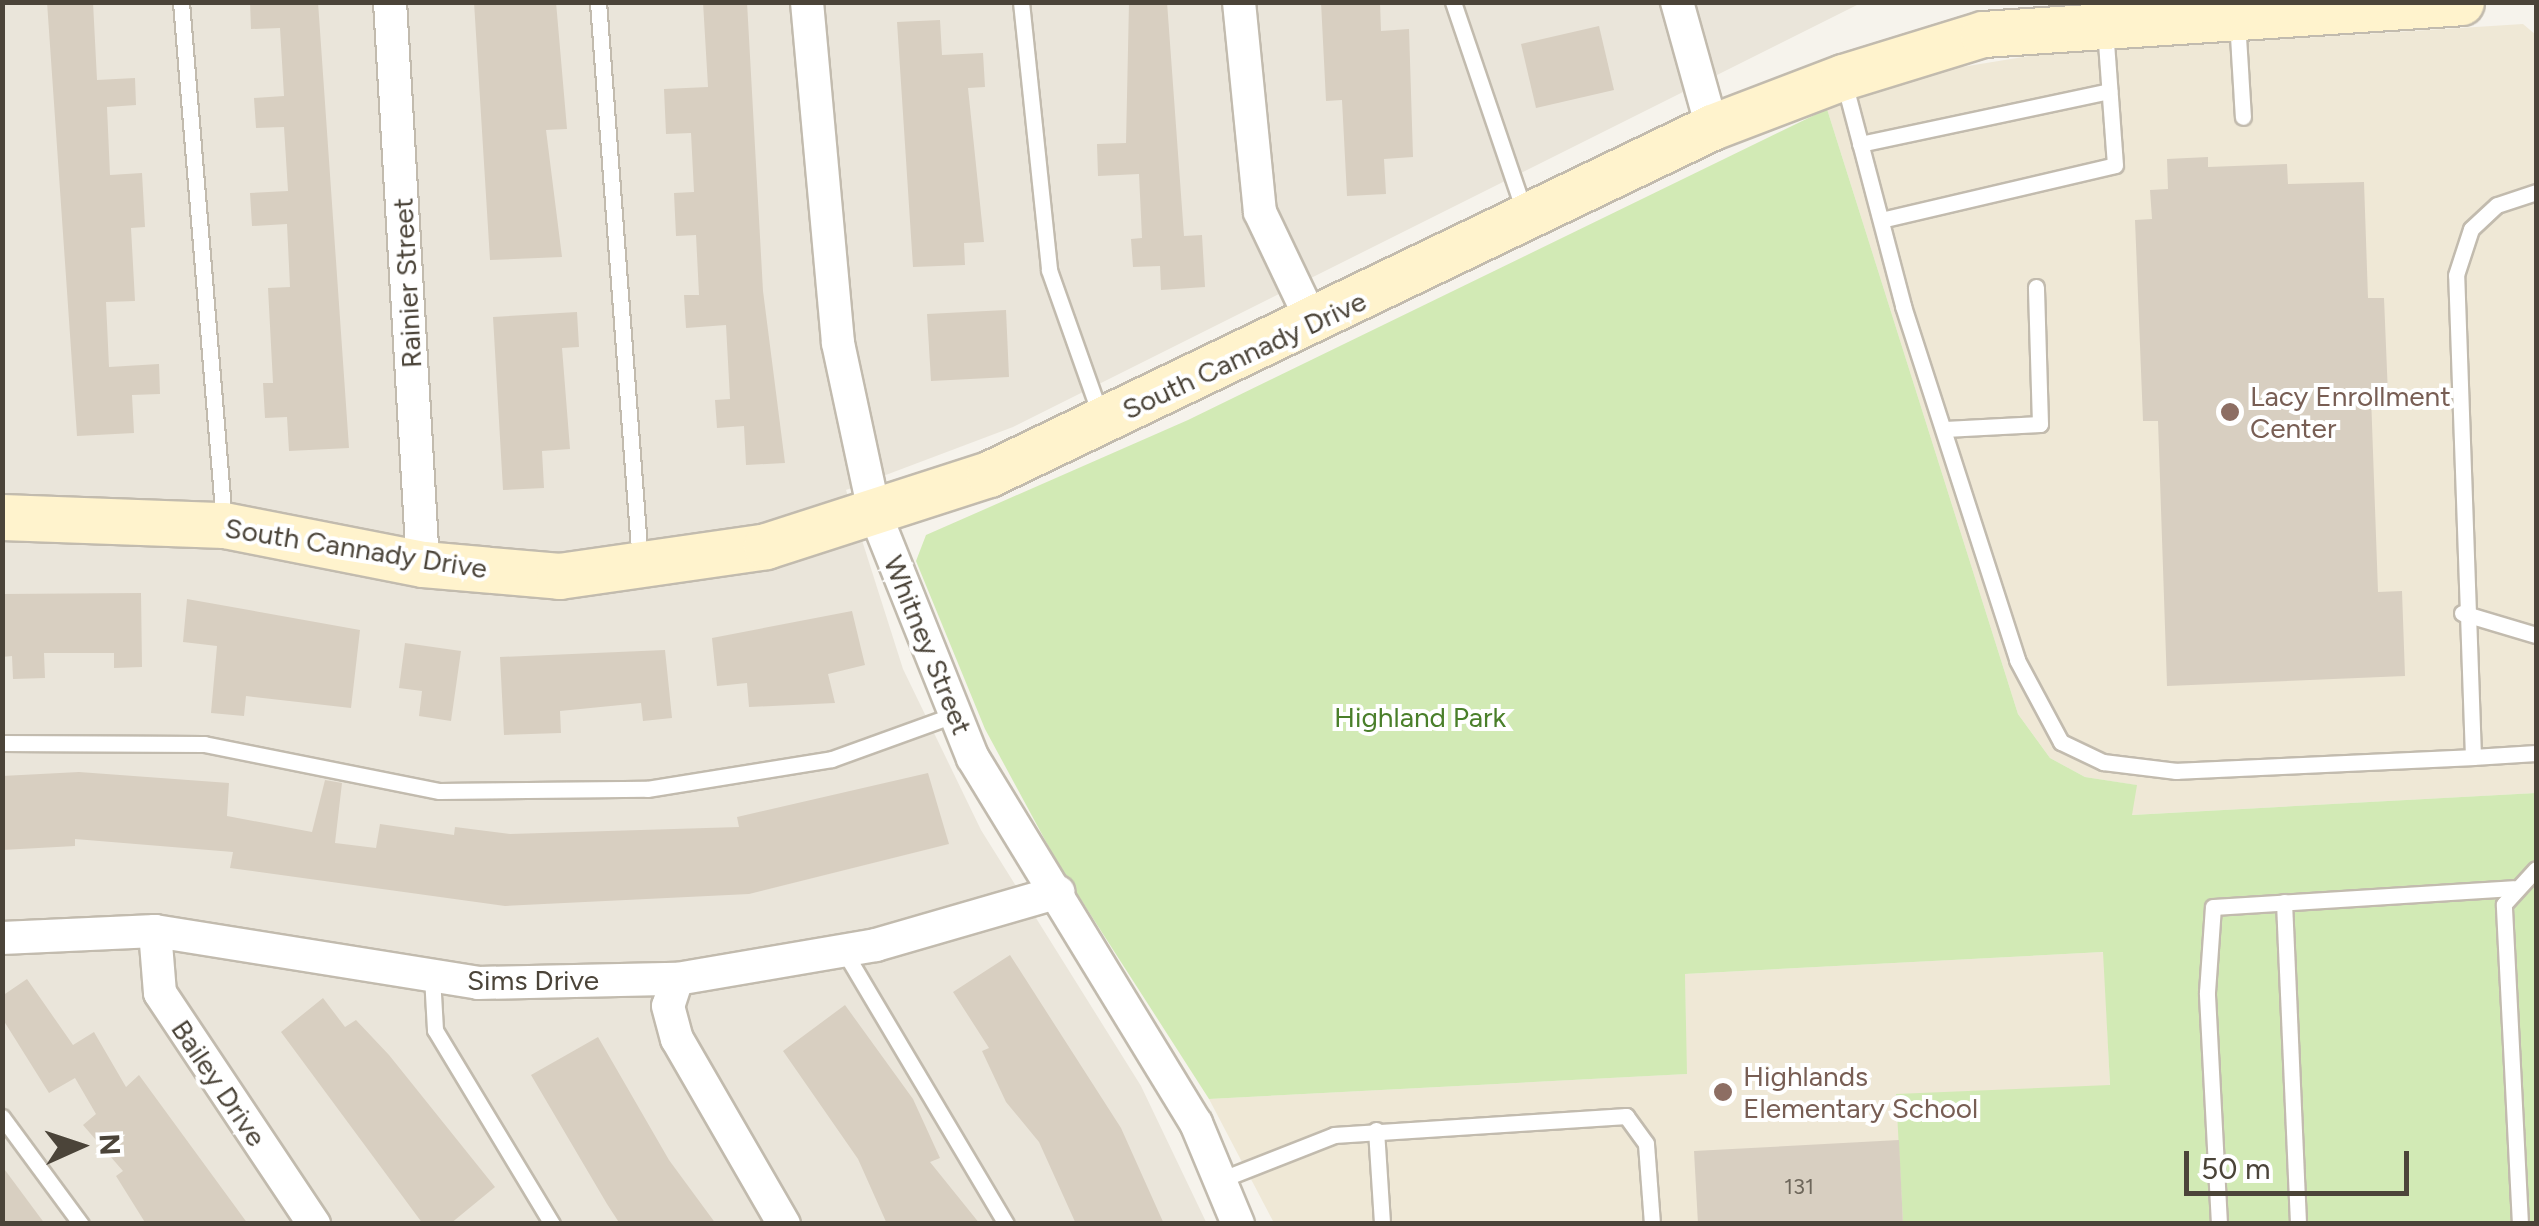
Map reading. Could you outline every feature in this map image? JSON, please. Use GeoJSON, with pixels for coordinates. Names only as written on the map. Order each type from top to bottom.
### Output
{"type":"FeatureCollection","features":[{"type":"Feature","properties":{"kind":"street","name":"Rainier Street"},"geometry":{"type":"LineString","coordinates":[[390,2],[422,564]]}},
{"type":"Feature","properties":{"kind":"street","name":"Whitney Street"},"geometry":{"type":"LineString","coordinates":[[808,2],[838,343],[874,510],[956,714],[1220,1180],[1238,1224]]}},
{"type":"Feature","properties":{"kind":"street"},"geometry":{"type":"LineString","coordinates":[[1239,2],[1260,212],[1314,323]]}},
{"type":"Feature","properties":{"kind":"street"},"geometry":{"type":"LineString","coordinates":[[1677,2],[1712,127]]}},
{"type":"Feature","properties":{"kind":"street","name":"South Cannady Drive"},"geometry":{"type":"LineString","coordinates":[[2,517],[224,525],[422,564],[558,576],[766,546],[989,474],[1314,323],[1712,127],[1843,76],[1983,34],[2460,2]]}},
{"type":"Feature","properties":{"kind":"street","name":"Sims Drive"},"geometry":{"type":"LineString","coordinates":[[2,938],[156,930],[432,976],[677,980],[844,951],[1058,892]]}},
{"type":"Feature","properties":{"kind":"street","name":"Bailey Drive"},"geometry":{"type":"LineString","coordinates":[[156,930],[160,993],[314,1224]]}},
{"type":"Feature","properties":{"kind":"street"},"geometry":{"type":"LineString","coordinates":[[677,980],[668,1006],[677,1040],[784,1224]]}},
{"type":"Feature","properties":{"kind":"lane"},"geometry":{"type":"LineString","coordinates":[[182,2],[224,525]]}},
{"type":"Feature","properties":{"kind":"lane"},"geometry":{"type":"LineString","coordinates":[[598,2],[640,564]]}},
{"type":"Feature","properties":{"kind":"lane"},"geometry":{"type":"LineString","coordinates":[[1022,2],[1049,270],[1064,334],[1104,422]]}},
{"type":"Feature","properties":{"kind":"lane"},"geometry":{"type":"LineString","coordinates":[[1453,2],[1527,219]]}},
{"type":"Feature","properties":{"kind":"lane"},"geometry":{"type":"LineString","coordinates":[[2237,16],[2242,117]]}},
{"type":"Feature","properties":{"kind":"lane"},"geometry":{"type":"LineString","coordinates":[[1881,220],[2114,164],[2104,24]]}},
{"type":"Feature","properties":{"kind":"lane"},"geometry":{"type":"LineString","coordinates":[[1843,76],[1881,220],[2017,660],[2061,742],[2104,762],[2176,772],[2536,754]]}},
{"type":"Feature","properties":{"kind":"lane"},"geometry":{"type":"LineString","coordinates":[[1860,144],[2109,91]]}},
{"type":"Feature","properties":{"kind":"lane"},"geometry":{"type":"LineString","coordinates":[[2473,757],[2462,613],[2456,275],[2471,229],[2497,205],[2536,192]]}},
{"type":"Feature","properties":{"kind":"lane"},"geometry":{"type":"LineString","coordinates":[[1945,429],[2040,424],[2036,287]]}},
{"type":"Feature","properties":{"kind":"lane"},"geometry":{"type":"LineString","coordinates":[[2462,613],[2536,636]]}},
{"type":"Feature","properties":{"kind":"lane"},"geometry":{"type":"LineString","coordinates":[[2,743],[204,744],[440,790],[647,790],[832,758],[956,714]]}},
{"type":"Feature","properties":{"kind":"lane"},"geometry":{"type":"LineString","coordinates":[[2520,1224],[2504,904],[2513,888],[2536,869]]}},
{"type":"Feature","properties":{"kind":"lane"},"geometry":{"type":"LineString","coordinates":[[2219,1224],[2207,992],[2213,907],[2513,888]]}},
{"type":"Feature","properties":{"kind":"lane"},"geometry":{"type":"LineString","coordinates":[[2284,902],[2298,1224]]}},
{"type":"Feature","properties":{"kind":"lane"},"geometry":{"type":"LineString","coordinates":[[844,951],[1006,1224]]}},
{"type":"Feature","properties":{"kind":"lane"},"geometry":{"type":"LineString","coordinates":[[432,976],[434,1030],[552,1224]]}},
{"type":"Feature","properties":{"kind":"lane"},"geometry":{"type":"LineString","coordinates":[[1220,1180],[1334,1135],[1626,1116],[1646,1144],[1652,1224]]}},
{"type":"Feature","properties":{"kind":"lane"},"geometry":{"type":"LineString","coordinates":[[2,1117],[81,1224]]}},
{"type":"Feature","properties":{"kind":"lane"},"geometry":{"type":"LineString","coordinates":[[1376,1130],[1382,1224]]}},
{"type":"Feature","properties":{"kind":"shaded area"},"geometry":{"type":"Polygon","coordinates":[[[2,3],[1861,3],[1013,427],[846,490],[903,669],[981,830],[1141,1086],[1207,1224],[3,1223],[2,3]]]}},
{"type":"Feature","properties":{"kind":"shaded area","name":"Lacy Enrollment Center"},"geometry":{"type":"Polygon","coordinates":[[[2523,24],[2536,35],[2536,793],[2131,815],[2136,785],[2085,777],[2050,758],[2018,714],[1827,109],[1931,72],[2036,55],[2523,24]]]}},
{"type":"Feature","properties":{"kind":"shaded area","name":"Highlands Elementary School"},"geometry":{"type":"Polygon","coordinates":[[[2104,952],[2116,1223],[1274,1223],[1209,1099],[1686,1074],[1685,974],[2104,952]]]}},
{"type":"Feature","properties":{"kind":"green space","name":"Highland Park"},"geometry":{"type":"Polygon","coordinates":[[[1827,109],[2018,714],[2050,758],[2085,777],[2137,785],[2132,815],[2536,793],[2536,1223],[1903,1223],[1896,1094],[2110,1085],[2103,952],[1685,974],[1687,1074],[1209,1099],[1058,864],[985,729],[916,561],[926,535],[1188,420],[1827,109]]]}},
{"type":"Feature","properties":{"kind":"building"},"geometry":{"type":"Polygon","coordinates":[[[47,2],[93,2],[97,80],[135,78],[136,105],[107,107],[110,175],[142,173],[145,227],[131,228],[135,301],[106,302],[109,367],[159,364],[160,394],[132,395],[134,433],[77,436],[47,2]]]}},
{"type":"Feature","properties":{"kind":"building"},"geometry":{"type":"Polygon","coordinates":[[[250,2],[318,2],[349,448],[289,451],[287,417],[265,418],[263,383],[273,383],[268,288],[290,287],[287,224],[252,226],[250,193],[288,191],[284,127],[256,128],[254,98],[284,96],[280,28],[251,29],[250,2]]]}},
{"type":"Feature","properties":{"kind":"building"},"geometry":{"type":"Polygon","coordinates":[[[474,2],[556,2],[567,129],[546,130],[562,257],[490,260],[474,2]]]}},
{"type":"Feature","properties":{"kind":"building"},"geometry":{"type":"Polygon","coordinates":[[[703,2],[747,2],[763,291],[785,463],[746,465],[744,426],[717,428],[715,400],[730,399],[726,325],[686,328],[684,295],[699,295],[696,235],[676,236],[674,193],[694,192],[691,133],[666,134],[664,89],[708,87],[703,2]]]}},
{"type":"Feature","properties":{"kind":"building"},"geometry":{"type":"Polygon","coordinates":[[[1129,2],[1167,2],[1184,236],[1202,235],[1205,287],[1161,290],[1160,266],[1133,267],[1131,239],[1142,238],[1139,174],[1098,176],[1097,144],[1126,143],[1129,2]]]}},
{"type":"Feature","properties":{"kind":"building"},"geometry":{"type":"Polygon","coordinates":[[[1321,2],[1380,2],[1381,31],[1409,29],[1413,157],[1384,159],[1386,194],[1347,196],[1342,100],[1326,101],[1321,2]]]}},
{"type":"Feature","properties":{"kind":"building"},"geometry":{"type":"Polygon","coordinates":[[[940,20],[942,55],[983,53],[985,87],[968,88],[984,242],[964,243],[965,265],[913,267],[897,22],[940,20]]]}},
{"type":"Feature","properties":{"kind":"building"},"geometry":{"type":"Polygon","coordinates":[[[1599,26],[1614,90],[1536,108],[1521,44],[1599,26]]]}},
{"type":"Feature","properties":{"kind":"building","name":"Lacy Enrollment Center"},"geometry":{"type":"Polygon","coordinates":[[[2208,157],[2208,167],[2287,164],[2288,184],[2364,182],[2368,298],[2384,298],[2388,395],[2371,396],[2378,592],[2402,591],[2405,676],[2167,686],[2158,421],[2143,421],[2135,220],[2152,219],[2150,190],[2168,189],[2167,159],[2208,157]]]}},
{"type":"Feature","properties":{"kind":"building"},"geometry":{"type":"Polygon","coordinates":[[[1006,310],[1009,377],[931,381],[927,314],[1006,310]]]}},
{"type":"Feature","properties":{"kind":"building"},"geometry":{"type":"Polygon","coordinates":[[[577,312],[579,347],[562,348],[570,449],[542,451],[544,488],[503,490],[493,317],[577,312]]]}},
{"type":"Feature","properties":{"kind":"building"},"geometry":{"type":"Polygon","coordinates":[[[141,593],[142,667],[114,668],[114,653],[44,653],[45,678],[13,679],[12,656],[2,657],[2,594],[141,593]]]}},
{"type":"Feature","properties":{"kind":"building"},"geometry":{"type":"Polygon","coordinates":[[[187,599],[360,630],[351,708],[246,696],[244,716],[211,713],[217,646],[183,642],[187,599]]]}},
{"type":"Feature","properties":{"kind":"building"},"geometry":{"type":"Polygon","coordinates":[[[852,611],[865,665],[828,674],[835,703],[749,707],[747,683],[717,686],[712,638],[852,611]]]}},
{"type":"Feature","properties":{"kind":"building"},"geometry":{"type":"Polygon","coordinates":[[[405,643],[461,651],[451,721],[419,716],[422,691],[399,688],[405,643]]]}},
{"type":"Feature","properties":{"kind":"building"},"geometry":{"type":"Polygon","coordinates":[[[665,650],[672,718],[643,721],[641,703],[560,711],[561,733],[504,735],[500,657],[665,650]]]}},
{"type":"Feature","properties":{"kind":"building"},"geometry":{"type":"Polygon","coordinates":[[[79,772],[229,783],[227,816],[312,832],[325,780],[342,783],[335,843],[376,848],[380,824],[454,835],[455,827],[510,834],[739,827],[737,817],[928,773],[949,844],[749,894],[505,906],[230,868],[233,852],[75,839],[75,846],[2,850],[2,776],[79,772]]]}},
{"type":"Feature","properties":{"kind":"building"},"geometry":{"type":"Polygon","coordinates":[[[1010,955],[1121,1128],[1164,1224],[1076,1224],[1039,1142],[1006,1102],[982,1051],[989,1048],[953,992],[1010,955]]]}},
{"type":"Feature","properties":{"kind":"building"},"geometry":{"type":"Polygon","coordinates":[[[27,979],[73,1045],[94,1032],[126,1087],[139,1075],[248,1224],[146,1224],[116,1176],[123,1171],[83,1125],[96,1114],[75,1078],[49,1093],[2,1018],[2,996],[27,979]]]}},
{"type":"Feature","properties":{"kind":"building"},"geometry":{"type":"Polygon","coordinates":[[[323,998],[345,1027],[356,1020],[389,1055],[495,1187],[450,1224],[423,1224],[281,1032],[323,998]]]}},
{"type":"Feature","properties":{"kind":"building"},"geometry":{"type":"Polygon","coordinates":[[[845,1005],[913,1099],[940,1158],[930,1162],[980,1224],[887,1224],[858,1159],[783,1051],[845,1005]]]}},
{"type":"Feature","properties":{"kind":"building"},"geometry":{"type":"Polygon","coordinates":[[[598,1037],[669,1160],[716,1224],[620,1224],[607,1204],[531,1075],[598,1037]]]}},
{"type":"Feature","properties":{"kind":"building","name":"Highlands Elementary School"},"geometry":{"type":"Polygon","coordinates":[[[1899,1140],[1903,1224],[1698,1224],[1694,1151],[1899,1140]]]}},
{"type":"Feature","properties":{"kind":"building"},"geometry":{"type":"Polygon","coordinates":[[[2,1166],[45,1224],[2,1224],[2,1166]]]}},
{"type":"Feature","properties":{"kind":"place","name":"Lacy Enrollment Center"},"geometry":{"type":"Point","coordinates":[2230,412]}},
{"type":"Feature","properties":{"kind":"place","name":"Highlands Elementary School"},"geometry":{"type":"Point","coordinates":[1723,1092]}}]}
